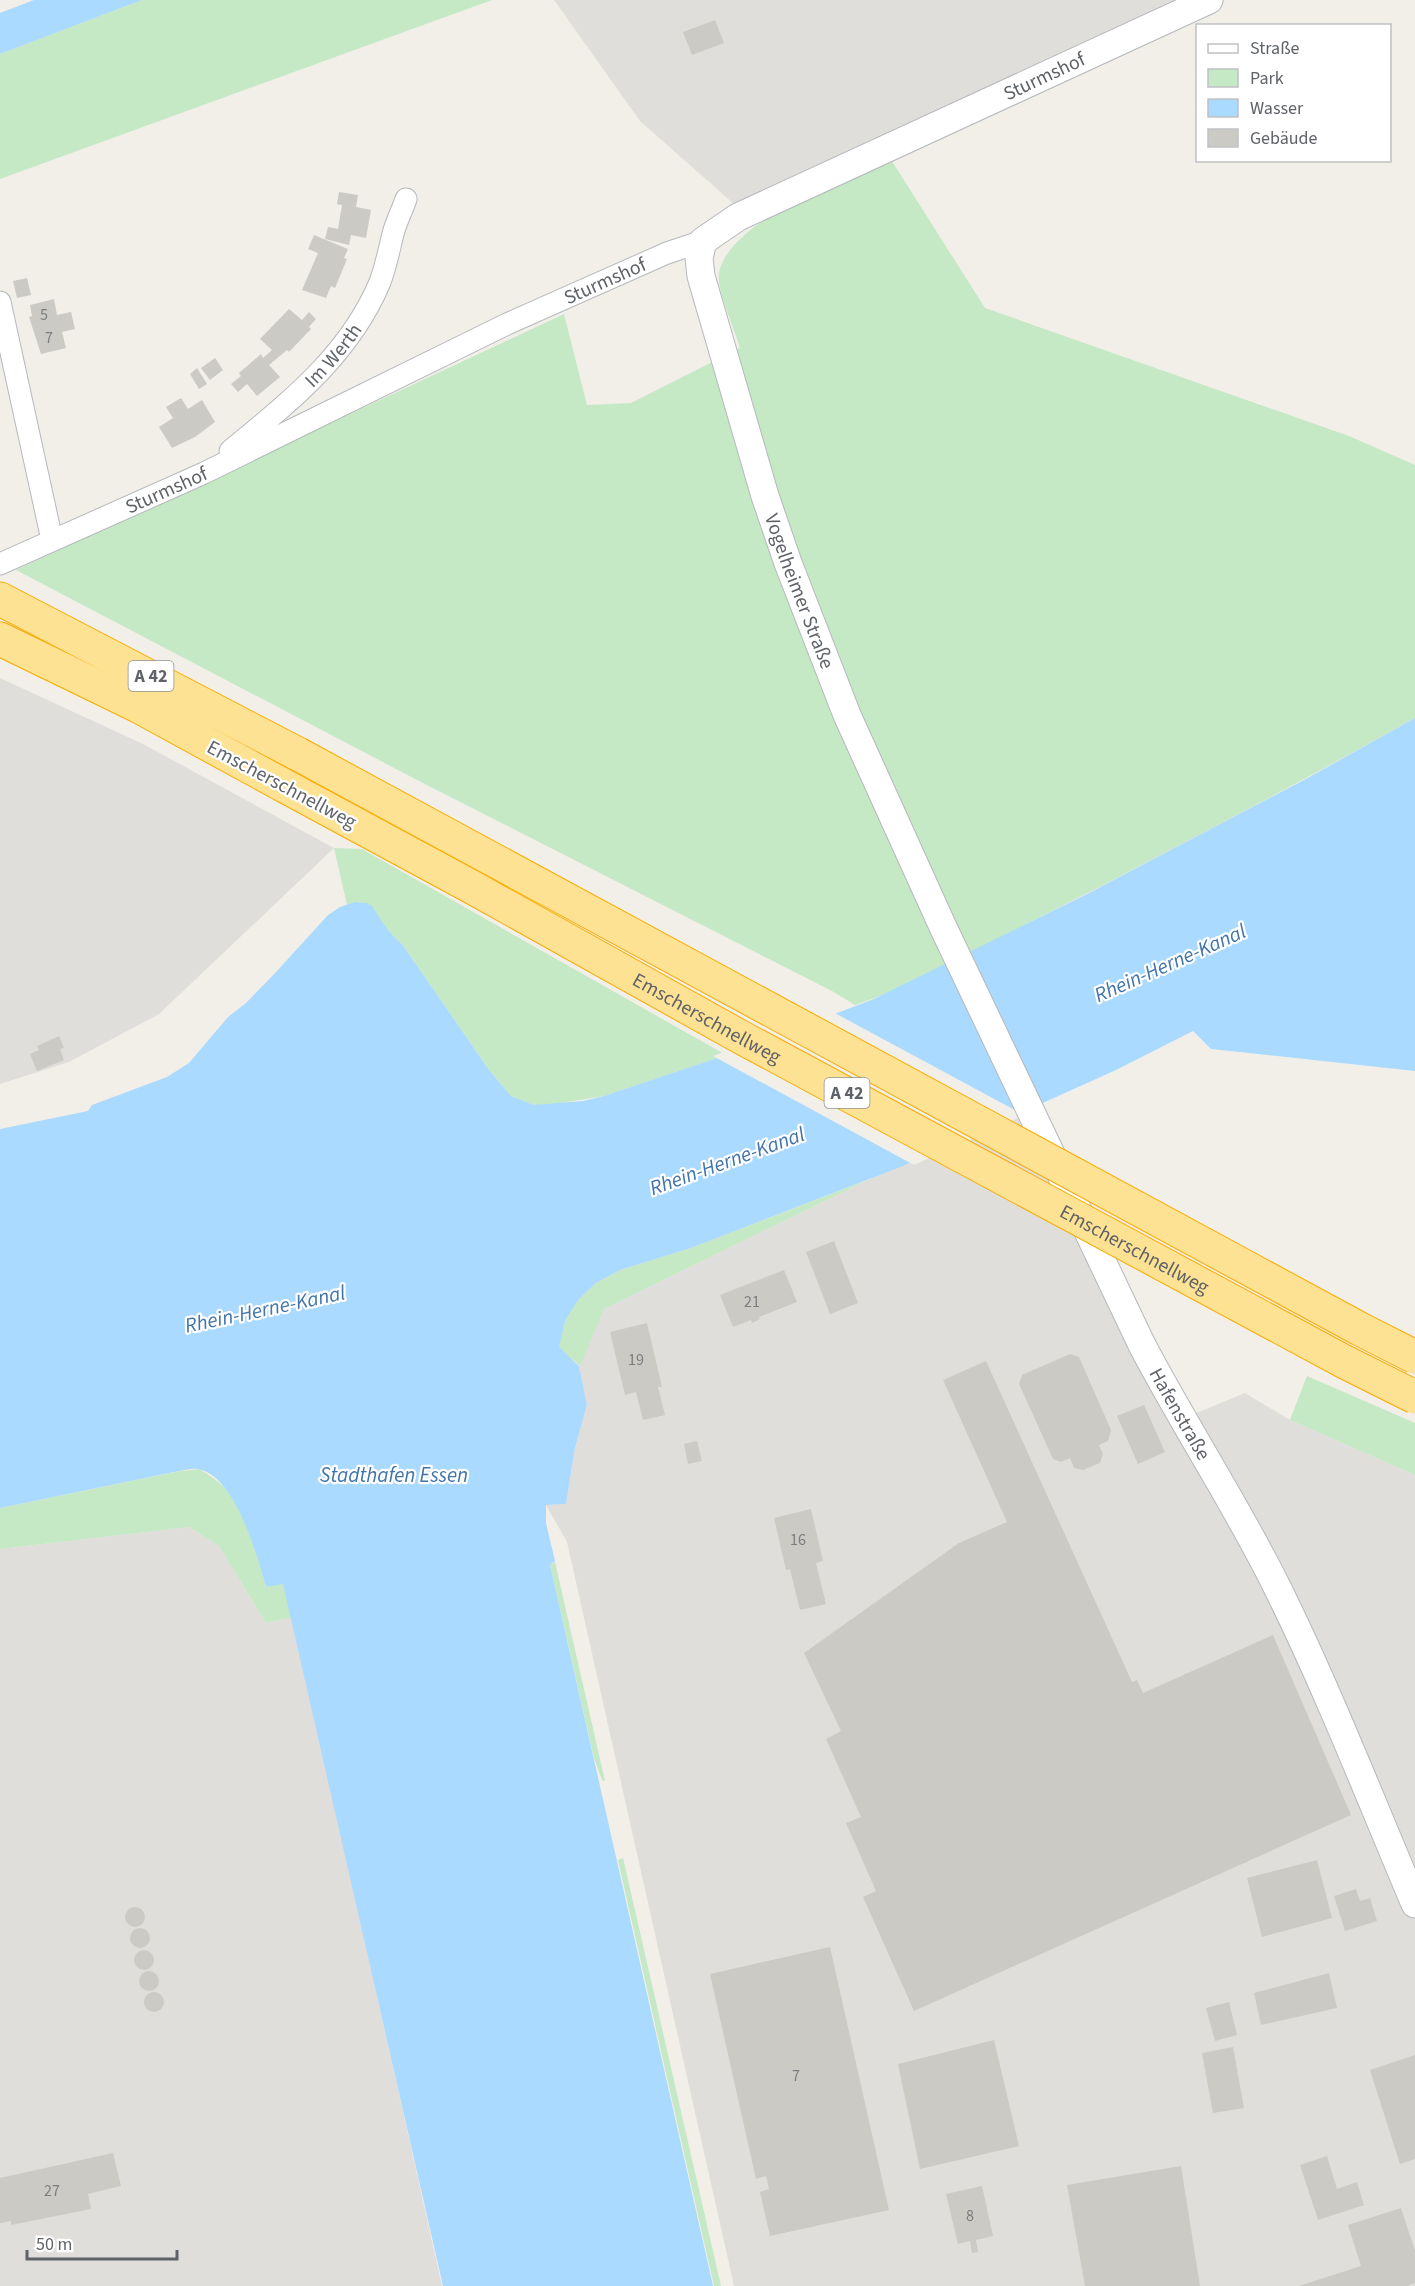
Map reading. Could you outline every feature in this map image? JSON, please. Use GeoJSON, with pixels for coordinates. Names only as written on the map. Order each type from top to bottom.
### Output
{"type":"FeatureCollection","features":[{"type":"Feature","properties":{"kind":"highway","name":"Emscherschnellweg"},"geometry":{"type":"LineString","coordinates":[[1,599],[298,754],[1415,1357]]}},
{"type":"Feature","properties":{"kind":"highway","name":"Emscherschnellweg"},"geometry":{"type":"LineString","coordinates":[[0,639],[138,706],[737,1035],[1343,1361],[1415,1397]]}},
{"type":"Feature","properties":{"kind":"street","name":"Sturmshof"},"geometry":{"type":"LineString","coordinates":[[0,564],[204,473],[507,324],[667,253],[703,241],[738,217],[1209,0]]}},
{"type":"Feature","properties":{"kind":"street","name":"Im Werth"},"geometry":{"type":"LineString","coordinates":[[204,473],[310,383],[336,356],[380,282],[394,231],[406,199]]}},
{"type":"Feature","properties":{"kind":"street","name":"Vogelheimer Straße"},"geometry":{"type":"LineString","coordinates":[[703,241],[699,258],[701,276],[765,496],[788,563],[846,715],[943,927]]}},
{"type":"Feature","properties":{"kind":"street"},"geometry":{"type":"LineString","coordinates":[[0,302],[52,540]]}},
{"type":"Feature","properties":{"kind":"street","name":"Hafenstraße"},"geometry":{"type":"LineString","coordinates":[[943,927],[1152,1364],[1224,1485],[1278,1588],[1415,1904]]}},
{"type":"Feature","properties":{"kind":"shaded area"},"geometry":{"type":"Polygon","coordinates":[[[554,0],[1198,0],[743,212],[640,121],[554,0]]]}},
{"type":"Feature","properties":{"kind":"shaded area"},"geometry":{"type":"Polygon","coordinates":[[[0,678],[143,744],[334,848],[159,1014],[69,1062],[0,1084],[0,678]]]}},
{"type":"Feature","properties":{"kind":"shaded area"},"geometry":{"type":"Polygon","coordinates":[[[1024,1112],[1189,1416],[1245,1393],[1290,1420],[1415,1475],[1415,2286],[734,2286],[567,1542],[546,1505],[566,1504],[575,1448],[587,1405],[579,1366],[604,1309],[870,1179],[1024,1112]]]}},
{"type":"Feature","properties":{"kind":"shaded area"},"geometry":{"type":"Polygon","coordinates":[[[189,1527],[219,1546],[266,1623],[292,1617],[442,2286],[0,2286],[0,1549],[189,1527]]]}},
{"type":"Feature","properties":{"kind":"green space"},"geometry":{"type":"Polygon","coordinates":[[[142,0],[492,0],[0,179],[0,54],[142,0]]]}},
{"type":"Feature","properties":{"kind":"green space"},"geometry":{"type":"Polygon","coordinates":[[[888,155],[985,308],[1349,436],[1415,465],[1415,718],[1231,818],[951,964],[855,1005],[832,991],[421,782],[16,570],[564,314],[587,405],[631,403],[740,348],[719,282],[723,262],[737,242],[786,206],[888,155]]]}},
{"type":"Feature","properties":{"kind":"green space"},"geometry":{"type":"Polygon","coordinates":[[[334,848],[362,849],[726,1055],[604,1096],[534,1105],[511,1096],[489,1070],[402,944],[393,937],[372,908],[360,902],[347,905],[334,848]]]}},
{"type":"Feature","properties":{"kind":"green space"},"geometry":{"type":"Polygon","coordinates":[[[870,1179],[604,1309],[580,1366],[558,1347],[565,1321],[578,1300],[596,1283],[620,1270],[691,1248],[870,1179]]]}},
{"type":"Feature","properties":{"kind":"green space"},"geometry":{"type":"Polygon","coordinates":[[[1307,1376],[1415,1423],[1415,1475],[1290,1420],[1307,1376]]]}},
{"type":"Feature","properties":{"kind":"green space"},"geometry":{"type":"Polygon","coordinates":[[[199,1469],[231,1494],[249,1530],[266,1587],[283,1583],[292,1617],[266,1623],[219,1546],[189,1527],[0,1549],[0,1508],[199,1469]]]}},
{"type":"Feature","properties":{"kind":"green space"},"geometry":{"type":"Polygon","coordinates":[[[555,1562],[605,1781],[602,1780],[594,1758],[550,1565],[555,1562]]]}},
{"type":"Feature","properties":{"kind":"green space"},"geometry":{"type":"Polygon","coordinates":[[[623,1858],[721,2286],[714,2286],[618,1860],[623,1858]]]}},
{"type":"Feature","properties":{"kind":"water"},"geometry":{"type":"Polygon","coordinates":[[[34,0],[142,0],[0,54],[0,13],[34,0]]]}},
{"type":"Feature","properties":{"kind":"water"},"geometry":{"type":"Polygon","coordinates":[[[1415,718],[1415,1071],[1211,1049],[1193,1031],[1116,1070],[903,1166],[691,1248],[620,1270],[596,1283],[578,1300],[565,1321],[559,1347],[579,1366],[587,1405],[575,1448],[566,1504],[546,1505],[546,1523],[555,1561],[550,1565],[713,2286],[443,2286],[283,1584],[266,1587],[251,1538],[234,1501],[211,1475],[198,1469],[0,1508],[0,1129],[88,1111],[92,1105],[167,1077],[189,1063],[228,1017],[246,1003],[328,915],[340,907],[355,902],[372,906],[389,931],[402,944],[489,1070],[511,1096],[534,1105],[583,1101],[604,1096],[726,1055],[874,999],[1087,894],[1304,780],[1415,718]]]}},
{"type":"Feature","properties":{"kind":"pier"},"geometry":{"type":"Polygon","coordinates":[[[831,1011],[1024,1115],[914,1165],[713,1056],[831,1011]]]}},
{"type":"Feature","properties":{"kind":"building"},"geometry":{"type":"Polygon","coordinates":[[[715,20],[724,43],[692,55],[683,32],[715,20]]]}},
{"type":"Feature","properties":{"kind":"building"},"geometry":{"type":"Polygon","coordinates":[[[339,192],[358,195],[356,207],[371,210],[366,238],[351,235],[349,245],[325,239],[328,227],[338,229],[342,205],[337,204],[339,192]]]}},
{"type":"Feature","properties":{"kind":"building"},"geometry":{"type":"Polygon","coordinates":[[[314,235],[348,249],[344,258],[347,259],[335,288],[331,286],[326,298],[302,290],[318,253],[308,249],[314,235]]]}},
{"type":"Feature","properties":{"kind":"building"},"geometry":{"type":"Polygon","coordinates":[[[27,278],[31,295],[17,298],[13,281],[27,278]]]}},
{"type":"Feature","properties":{"kind":"building"},"geometry":{"type":"Polygon","coordinates":[[[54,299],[57,315],[71,312],[75,329],[62,332],[66,348],[41,354],[29,317],[32,316],[30,305],[54,299]]]}},
{"type":"Feature","properties":{"kind":"building"},"geometry":{"type":"Polygon","coordinates":[[[289,309],[302,320],[309,312],[316,319],[309,327],[311,329],[289,352],[287,350],[269,365],[280,377],[257,396],[247,384],[238,392],[231,384],[241,376],[239,373],[261,354],[263,358],[272,350],[260,339],[289,309]]]}},
{"type":"Feature","properties":{"kind":"building"},"geometry":{"type":"Polygon","coordinates":[[[215,358],[223,370],[210,380],[201,368],[215,358]]]}},
{"type":"Feature","properties":{"kind":"building"},"geometry":{"type":"Polygon","coordinates":[[[197,368],[207,384],[199,389],[190,374],[197,368]]]}},
{"type":"Feature","properties":{"kind":"building"},"geometry":{"type":"Polygon","coordinates":[[[181,398],[188,409],[202,400],[215,422],[195,437],[172,448],[159,427],[173,418],[166,407],[181,398]]]}},
{"type":"Feature","properties":{"kind":"building"},"geometry":{"type":"Polygon","coordinates":[[[59,1036],[64,1048],[60,1049],[64,1060],[37,1071],[30,1054],[39,1050],[37,1046],[59,1036]]]}},
{"type":"Feature","properties":{"kind":"building"},"geometry":{"type":"Polygon","coordinates":[[[834,1241],[858,1303],[830,1314],[806,1252],[834,1241]]]}},
{"type":"Feature","properties":{"kind":"building"},"geometry":{"type":"Polygon","coordinates":[[[784,1270],[797,1302],[759,1317],[760,1319],[752,1323],[751,1320],[733,1327],[720,1295],[784,1270]]]}},
{"type":"Feature","properties":{"kind":"building"},"geometry":{"type":"Polygon","coordinates":[[[647,1323],[662,1387],[658,1387],[665,1415],[643,1420],[636,1392],[625,1395],[610,1332],[647,1323]]]}},
{"type":"Feature","properties":{"kind":"building"},"geometry":{"type":"Polygon","coordinates":[[[1070,1354],[1079,1357],[1111,1430],[1108,1441],[1099,1445],[1103,1454],[1100,1463],[1083,1470],[1074,1468],[1070,1458],[1061,1462],[1053,1459],[1019,1384],[1022,1375],[1070,1354]]]}},
{"type":"Feature","properties":{"kind":"building"},"geometry":{"type":"Polygon","coordinates":[[[986,1361],[1132,1682],[1137,1680],[1143,1693],[1273,1635],[1351,1815],[914,2011],[863,1897],[876,1891],[846,1823],[861,1817],[826,1739],[841,1731],[804,1653],[959,1543],[1007,1522],[943,1380],[986,1361]]]}},
{"type":"Feature","properties":{"kind":"building"},"geometry":{"type":"Polygon","coordinates":[[[1144,1405],[1165,1452],[1138,1464],[1117,1416],[1144,1405]]]}},
{"type":"Feature","properties":{"kind":"building"},"geometry":{"type":"Polygon","coordinates":[[[697,1441],[702,1461],[688,1464],[684,1444],[697,1441]]]}},
{"type":"Feature","properties":{"kind":"building"},"geometry":{"type":"Polygon","coordinates":[[[811,1509],[823,1561],[816,1563],[826,1604],[800,1610],[790,1569],[786,1570],[774,1518],[811,1509]]]}},
{"type":"Feature","properties":{"kind":"building"},"geometry":{"type":"Polygon","coordinates":[[[1317,1860],[1332,1918],[1262,1937],[1247,1878],[1317,1860]]]}},
{"type":"Feature","properties":{"kind":"building"},"geometry":{"type":"Polygon","coordinates":[[[1356,1889],[1360,1901],[1370,1898],[1377,1921],[1345,1931],[1334,1896],[1356,1889]]]}},
{"type":"Feature","properties":{"kind":"building"},"geometry":{"type":"Polygon","coordinates":[[[131,1907],[139,1907],[145,1913],[145,1921],[139,1927],[131,1927],[125,1921],[125,1913],[131,1907]]]}},
{"type":"Feature","properties":{"kind":"building"},"geometry":{"type":"Polygon","coordinates":[[[136,1928],[144,1928],[150,1934],[150,1942],[144,1948],[136,1948],[130,1942],[130,1934],[136,1928]]]}},
{"type":"Feature","properties":{"kind":"building"},"geometry":{"type":"Polygon","coordinates":[[[830,1947],[889,2210],[770,2236],[760,2192],[769,2189],[766,2176],[756,2179],[710,1974],[830,1947]]]}},
{"type":"Feature","properties":{"kind":"building"},"geometry":{"type":"Polygon","coordinates":[[[144,1950],[151,1953],[154,1960],[151,1967],[144,1970],[137,1967],[134,1960],[137,1953],[144,1950]]]}},
{"type":"Feature","properties":{"kind":"building"},"geometry":{"type":"Polygon","coordinates":[[[149,1971],[156,1974],[159,1981],[156,1988],[149,1991],[142,1988],[139,1981],[142,1974],[149,1971]]]}},
{"type":"Feature","properties":{"kind":"building"},"geometry":{"type":"Polygon","coordinates":[[[1329,1973],[1337,2008],[1261,2025],[1254,1993],[1329,1973]]]}},
{"type":"Feature","properties":{"kind":"building"},"geometry":{"type":"Polygon","coordinates":[[[154,1992],[161,1995],[164,2002],[161,2009],[154,2012],[147,2009],[144,2002],[147,1995],[154,1992]]]}},
{"type":"Feature","properties":{"kind":"building"},"geometry":{"type":"Polygon","coordinates":[[[1229,2002],[1237,2035],[1215,2041],[1206,2008],[1229,2002]]]}},
{"type":"Feature","properties":{"kind":"building"},"geometry":{"type":"Polygon","coordinates":[[[994,2040],[1019,2146],[920,2169],[898,2064],[994,2040]]]}},
{"type":"Feature","properties":{"kind":"building"},"geometry":{"type":"Polygon","coordinates":[[[1233,2047],[1244,2108],[1213,2113],[1202,2053],[1233,2047]]]}},
{"type":"Feature","properties":{"kind":"building"},"geometry":{"type":"Polygon","coordinates":[[[1415,2055],[1415,2159],[1400,2164],[1370,2070],[1415,2055]]]}},
{"type":"Feature","properties":{"kind":"building"},"geometry":{"type":"Polygon","coordinates":[[[113,2153],[121,2186],[88,2194],[91,2209],[11,2225],[11,2221],[0,2223],[0,2178],[113,2153]]]}},
{"type":"Feature","properties":{"kind":"building"},"geometry":{"type":"Polygon","coordinates":[[[1327,2156],[1337,2189],[1357,2182],[1364,2205],[1318,2220],[1300,2165],[1327,2156]]]}},
{"type":"Feature","properties":{"kind":"building"},"geometry":{"type":"Polygon","coordinates":[[[1181,2166],[1200,2286],[1085,2286],[1067,2185],[1181,2166]]]}},
{"type":"Feature","properties":{"kind":"building"},"geometry":{"type":"Polygon","coordinates":[[[982,2186],[993,2236],[976,2240],[978,2252],[972,2253],[970,2241],[958,2244],[946,2194],[982,2186]]]}},
{"type":"Feature","properties":{"kind":"building"},"geometry":{"type":"Polygon","coordinates":[[[1401,2208],[1415,2251],[1415,2283],[1407,2286],[1299,2286],[1361,2266],[1348,2225],[1401,2208]]]}},
{"type":"Feature","properties":{"kind":"water label","name":"Rhein-Herne-Kanal"},"geometry":{"type":"Point","coordinates":[1170,963]}},
{"type":"Feature","properties":{"kind":"water label","name":"Rhein-Herne-Kanal"},"geometry":{"type":"Point","coordinates":[727,1161]}},
{"type":"Feature","properties":{"kind":"water label","name":"Rhein-Herne-Kanal"},"geometry":{"type":"Point","coordinates":[265,1309]}},
{"type":"Feature","properties":{"kind":"water label","name":"Stadthafen Essen"},"geometry":{"type":"Point","coordinates":[394,1475]}}]}
